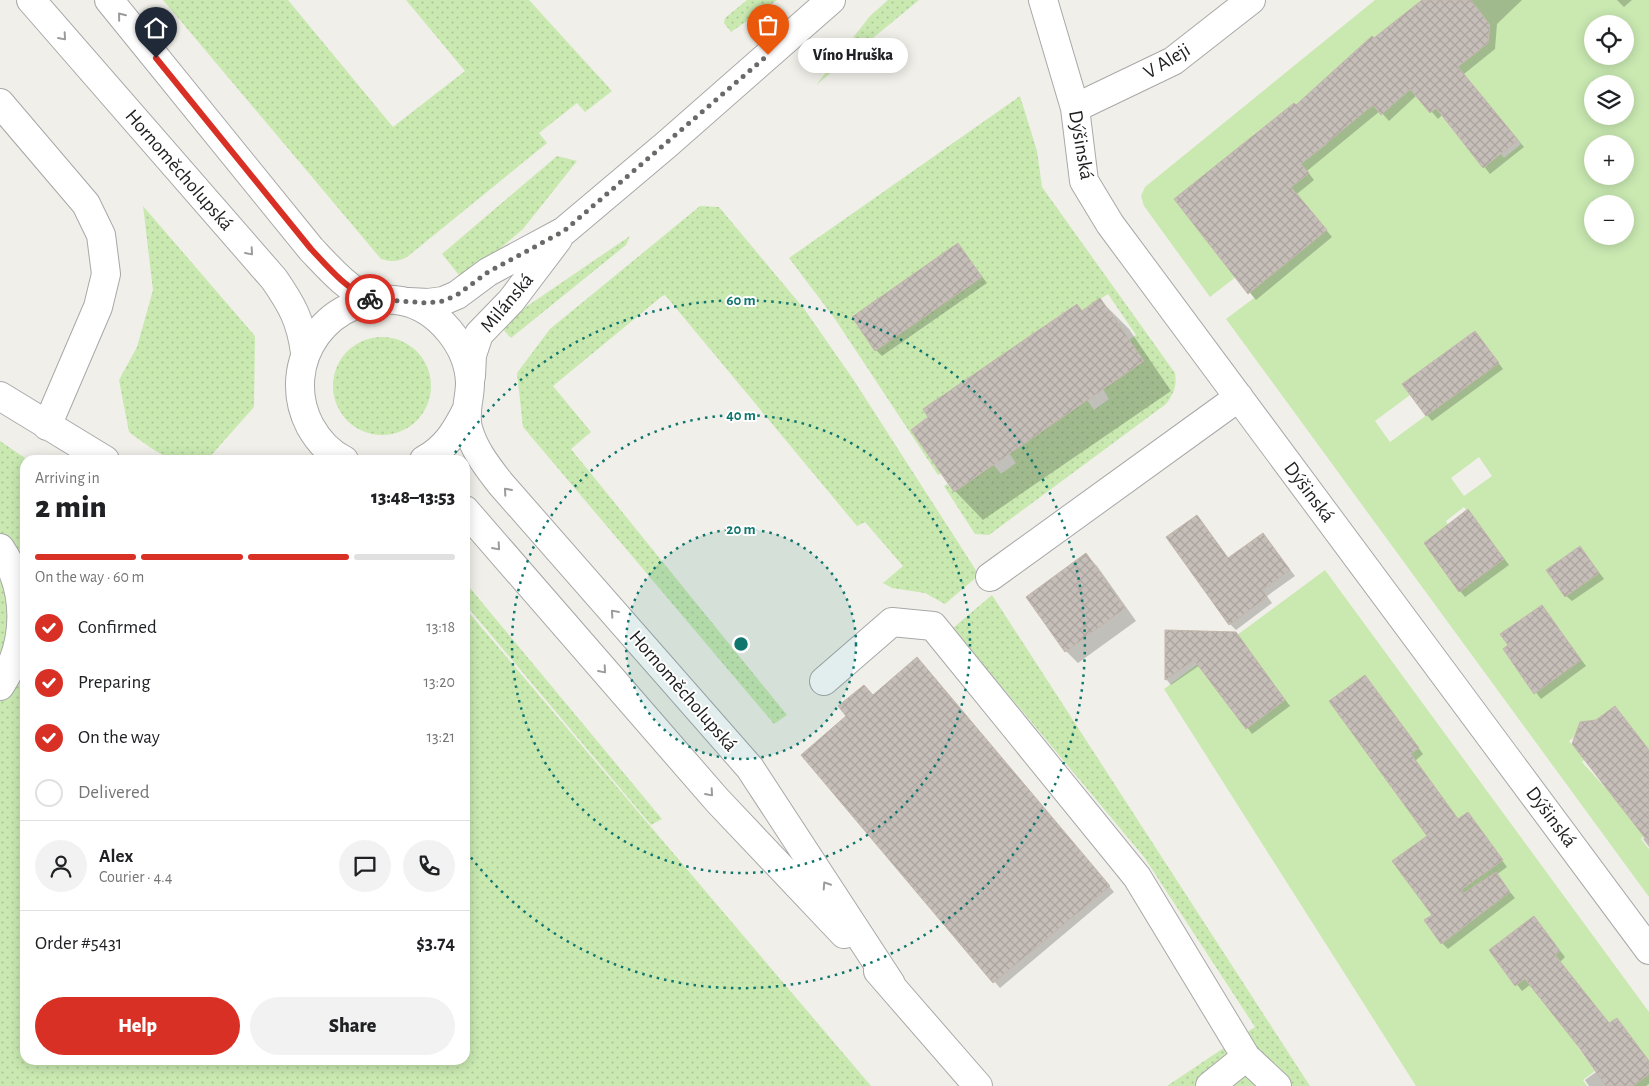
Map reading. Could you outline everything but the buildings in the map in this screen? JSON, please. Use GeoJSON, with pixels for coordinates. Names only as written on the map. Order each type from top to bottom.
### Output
{"type":"FeatureCollection","features":[{"type":"Feature","properties":{"kind":"street","name":"Hornoměcholupská"},"geometry":{"type":"LineString","coordinates":[[31,0],[274,279],[291,304],[302,328],[305,353]]}},
{"type":"Feature","properties":{"kind":"street","name":"Hornoměcholupská"},"geometry":{"type":"LineString","coordinates":[[108,0],[311,249],[342,281],[357,293],[372,300]]}},
{"type":"Feature","properties":{"kind":"street","name":"Milánská"},"geometry":{"type":"LineString","coordinates":[[402,301],[428,303],[443,301],[457,295],[488,272],[564,231],[666,145],[831,0]]}},
{"type":"Feature","properties":{"kind":"street","name":"Dýšinská"},"geometry":{"type":"LineString","coordinates":[[1043,0],[1075,108],[1084,181],[1110,224],[1649,950]]}},
{"type":"Feature","properties":{"kind":"street","name":"V Aleji"},"geometry":{"type":"LineString","coordinates":[[1075,108],[1174,62],[1251,0]]}},
{"type":"Feature","properties":{"kind":"street"},"geometry":{"type":"LineString","coordinates":[[0,103],[86,204],[101,235],[106,274],[98,307],[47,426]]}},
{"type":"Feature","properties":{"kind":"street","name":"Milánská"},"geometry":{"type":"LineString","coordinates":[[470,382],[472,355],[479,334],[511,301],[564,231]]}},
{"type":"Feature","properties":{"kind":"street","name":"Hornoměcholupská"},"geometry":{"type":"LineString","coordinates":[[335,455],[316,438],[303,411],[298,382],[305,353],[321,327],[344,309],[372,300],[402,301],[430,312],[450,331],[465,356],[470,382],[467,409],[468,427],[478,454],[500,484],[750,768],[891,984]]}},
{"type":"Feature","properties":{"kind":"street"},"geometry":{"type":"LineString","coordinates":[[0,396],[96,455]]}},
{"type":"Feature","properties":{"kind":"street"},"geometry":{"type":"LineString","coordinates":[[990,577],[1239,397]]}},
{"type":"Feature","properties":{"kind":"street","name":"Hornoměcholupská"},"geometry":{"type":"LineString","coordinates":[[433,455],[455,433],[467,409]]}},
{"type":"Feature","properties":{"kind":"street","name":"Hornoměcholupská"},"geometry":{"type":"LineString","coordinates":[[470,516],[716,800],[891,984],[978,1086]]}},
{"type":"Feature","properties":{"kind":"street"},"geometry":{"type":"LineString","coordinates":[[0,548],[8,559],[20,597]]}},
{"type":"Feature","properties":{"kind":"street"},"geometry":{"type":"LineString","coordinates":[[824,681],[892,622],[933,626],[1137,877],[1246,1057],[1276,1086]]}},
{"type":"Feature","properties":{"kind":"street"},"geometry":{"type":"LineString","coordinates":[[0,686],[9,673],[20,637]]}},
{"type":"Feature","properties":{"kind":"street"},"geometry":{"type":"LineString","coordinates":[[1210,1086],[1246,1057]]}},
{"type":"Feature","properties":{"kind":"green space"},"geometry":{"type":"Polygon","coordinates":[[[163,0],[288,0],[393,127],[465,71],[406,0],[529,0],[612,91],[585,112],[577,103],[539,133],[547,143],[407,257],[397,261],[385,260],[381,259],[163,0]]]}},
{"type":"Feature","properties":{"kind":"green space"},"geometry":{"type":"Polygon","coordinates":[[[747,0],[777,0],[731,32],[724,23],[725,18],[747,0]]]}},
{"type":"Feature","properties":{"kind":"green space"},"geometry":{"type":"Polygon","coordinates":[[[888,0],[919,0],[816,85],[870,16],[888,0]]]}},
{"type":"Feature","properties":{"kind":"green space"},"geometry":{"type":"Polygon","coordinates":[[[1375,0],[1422,0],[1412,9],[1468,59],[1488,43],[1490,29],[1485,23],[1487,21],[1471,0],[1649,0],[1649,750],[1615,706],[1593,723],[1581,723],[1577,735],[1569,741],[1584,760],[1582,762],[1612,795],[1649,767],[1649,833],[1641,839],[1649,849],[1649,897],[1226,319],[1254,298],[1237,276],[1210,297],[1144,206],[1141,196],[1145,187],[1375,0]],[[1455,63],[1430,113],[1436,109],[1483,168],[1501,154],[1504,158],[1521,144],[1455,63]],[[1334,71],[1368,109],[1373,105],[1381,115],[1411,89],[1334,71]],[[1294,103],[1253,135],[1293,186],[1309,173],[1301,164],[1327,144],[1294,103]],[[1214,168],[1174,199],[1217,254],[1214,168]],[[1301,200],[1276,246],[1289,261],[1327,230],[1301,200]],[[1475,331],[1402,384],[1410,395],[1375,421],[1390,442],[1498,363],[1475,331]],[[1479,457],[1451,478],[1464,496],[1492,476],[1479,457]],[[1464,507],[1446,521],[1448,525],[1425,543],[1459,591],[1504,559],[1464,507]],[[1580,546],[1546,570],[1565,597],[1599,573],[1580,546]],[[1549,616],[1529,630],[1521,619],[1500,634],[1508,645],[1503,650],[1534,694],[1581,660],[1549,616]]]}},
{"type":"Feature","properties":{"kind":"green space"},"geometry":{"type":"Polygon","coordinates":[[[1020,96],[1037,151],[1042,187],[1175,373],[1176,382],[1174,389],[1166,404],[989,535],[975,534],[944,486],[947,484],[954,492],[993,464],[1001,474],[1016,463],[1009,453],[1087,400],[1094,410],[1109,399],[1103,389],[1129,340],[1136,335],[1108,294],[1082,311],[1076,304],[1017,345],[911,430],[941,473],[938,475],[835,319],[789,258],[1020,96]],[[959,244],[941,255],[875,351],[982,277],[959,244]]]}},
{"type":"Feature","properties":{"kind":"green space"},"geometry":{"type":"Polygon","coordinates":[[[557,156],[577,161],[523,229],[463,280],[442,254],[557,156]]]}},
{"type":"Feature","properties":{"kind":"green space"},"geometry":{"type":"Polygon","coordinates":[[[143,206],[255,336],[254,407],[211,455],[165,455],[149,447],[129,432],[119,380],[137,347],[153,290],[143,206]]]}},
{"type":"Feature","properties":{"kind":"green space"},"geometry":{"type":"Polygon","coordinates":[[[700,206],[719,207],[805,310],[853,379],[979,575],[945,604],[925,593],[892,588],[883,583],[903,566],[865,522],[857,526],[665,295],[661,297],[553,386],[591,432],[571,449],[787,715],[774,724],[523,427],[517,373],[550,329],[700,206]]]}},
{"type":"Feature","properties":{"kind":"green space"},"geometry":{"type":"Polygon","coordinates":[[[630,236],[626,245],[511,338],[501,327],[520,311],[630,236]]]}},
{"type":"Feature","properties":{"kind":"green space"},"geometry":{"type":"Polygon","coordinates":[[[382,337],[401,340],[417,351],[428,367],[431,386],[428,405],[417,421],[401,432],[382,435],[363,432],[347,421],[336,405],[333,386],[336,367],[347,351],[363,340],[382,337]]]}},
{"type":"Feature","properties":{"kind":"green space"},"geometry":{"type":"Polygon","coordinates":[[[0,441],[21,455],[20,1065],[470,1065],[470,614],[871,1086],[0,1086],[0,441]]]}},
{"type":"Feature","properties":{"kind":"green space"},"geometry":{"type":"Polygon","coordinates":[[[1325,570],[1649,1012],[1649,1061],[1617,1018],[1577,1046],[1595,1071],[1583,1080],[1587,1086],[1416,1086],[1164,689],[1325,570]],[[1256,661],[1208,678],[1246,729],[1285,700],[1256,661]],[[1365,675],[1330,700],[1353,734],[1389,707],[1365,675]],[[1418,748],[1371,759],[1397,795],[1425,775],[1411,754],[1418,748]],[[1468,812],[1422,845],[1432,914],[1424,920],[1442,944],[1479,915],[1461,890],[1503,860],[1468,812]],[[1534,916],[1489,950],[1515,986],[1560,951],[1534,916]]]}},
{"type":"Feature","properties":{"kind":"green space"},"geometry":{"type":"Polygon","coordinates":[[[470,588],[662,819],[651,825],[470,610],[470,588]]]}},
{"type":"Feature","properties":{"kind":"green space"},"geometry":{"type":"Polygon","coordinates":[[[992,595],[1310,1086],[1167,1086],[1255,1027],[1144,857],[953,628],[992,595]]]}},
{"type":"Feature","properties":{"kind":"green space"},"geometry":{"type":"Polygon","coordinates":[[[1649,1074],[1649,1086],[1633,1086],[1649,1074]]]}},
{"type":"Feature","properties":{"kind":"way so far"},"geometry":{"type":"LineString","coordinates":[[370,299],[428,303],[443,301],[457,295],[488,272],[564,231],[666,145],[768,55]]}},
{"type":"Feature","properties":{"kind":"place","name":"Víno Hruška"},"geometry":{"type":"Point","coordinates":[768,55]}},
{"type":"Feature","properties":{"kind":"route"},"geometry":{"type":"LineString","coordinates":[[156,58],[311,249],[334,274],[357,293],[370,299]]}}]}
